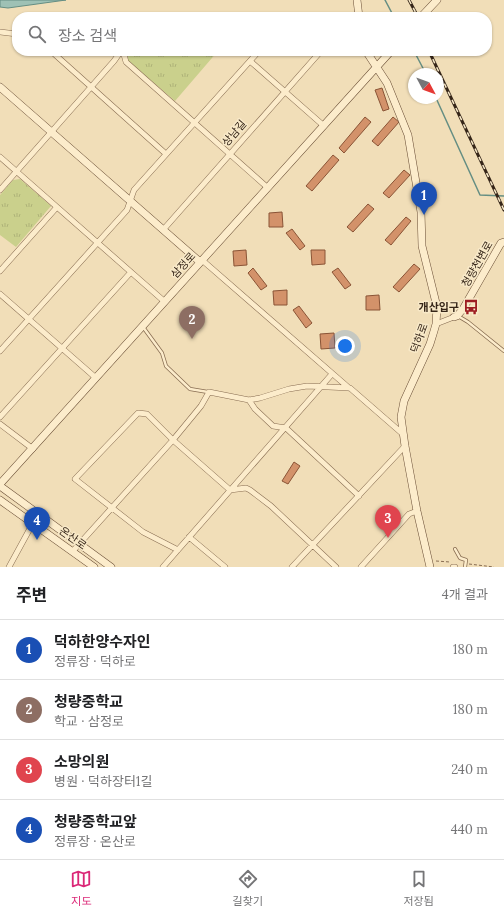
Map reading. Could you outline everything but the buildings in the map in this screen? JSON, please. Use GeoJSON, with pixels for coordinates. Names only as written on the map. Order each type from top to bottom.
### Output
{"type":"FeatureCollection","features":[{"type":"Feature","properties":{"kind":"street"},"geometry":{"type":"LineString","coordinates":[[357,0],[358,12]]}},
{"type":"Feature","properties":{"kind":"street"},"geometry":{"type":"LineString","coordinates":[[425,12],[436,0]]}},
{"type":"Feature","properties":{"kind":"street"},"geometry":{"type":"LineString","coordinates":[[0,32],[12,33]]}},
{"type":"Feature","properties":{"kind":"street"},"geometry":{"type":"LineString","coordinates":[[57,56],[166,154]]}},
{"type":"Feature","properties":{"kind":"street"},"geometry":{"type":"LineString","coordinates":[[0,190],[118,56]]}},
{"type":"Feature","properties":{"kind":"street"},"geometry":{"type":"LineString","coordinates":[[124,56],[126,62],[268,188]]}},
{"type":"Feature","properties":{"kind":"street"},"geometry":{"type":"LineString","coordinates":[[0,351],[127,210],[134,190],[196,123],[254,56]]}},
{"type":"Feature","properties":{"kind":"street","name":"상남길"},"geometry":{"type":"LineString","coordinates":[[163,230],[317,56]]}},
{"type":"Feature","properties":{"kind":"street","name":"덕하로"},"geometry":{"type":"LineString","coordinates":[[368,56],[387,83],[408,134],[421,212],[422,246],[437,307],[439,323],[404,401],[401,417],[417,511],[431,564]]}},
{"type":"Feature","properties":{"kind":"street","name":"삼정로"},"geometry":{"type":"LineString","coordinates":[[0,485],[387,56]]}},
{"type":"Feature","properties":{"kind":"street"},"geometry":{"type":"LineString","coordinates":[[250,61],[324,126]]}},
{"type":"Feature","properties":{"kind":"street"},"geometry":{"type":"LineString","coordinates":[[0,87],[163,230],[404,435]]}},
{"type":"Feature","properties":{"kind":"street"},"geometry":{"type":"LineString","coordinates":[[0,157],[165,302]]}},
{"type":"Feature","properties":{"kind":"street"},"geometry":{"type":"LineString","coordinates":[[0,271],[57,207]]}},
{"type":"Feature","properties":{"kind":"street","name":"청량천변로"},"geometry":{"type":"LineString","coordinates":[[456,317],[463,309],[501,243],[504,242]]}},
{"type":"Feature","properties":{"kind":"street"},"geometry":{"type":"LineString","coordinates":[[0,417],[131,272]]}},
{"type":"Feature","properties":{"kind":"street"},"geometry":{"type":"LineString","coordinates":[[0,294],[96,378]]}},
{"type":"Feature","properties":{"kind":"street"},"geometry":{"type":"LineString","coordinates":[[439,323],[456,317]]}},
{"type":"Feature","properties":{"kind":"street"},"geometry":{"type":"LineString","coordinates":[[163,567],[332,374]]}},
{"type":"Feature","properties":{"kind":"street"},"geometry":{"type":"LineString","coordinates":[[72,552],[173,440],[201,406],[208,392],[249,400],[306,386],[350,388]]}},
{"type":"Feature","properties":{"kind":"street"},"geometry":{"type":"LineString","coordinates":[[249,400],[255,409],[273,426],[286,428],[359,496]]}},
{"type":"Feature","properties":{"kind":"street"},"geometry":{"type":"LineString","coordinates":[[178,550],[143,532],[75,479],[138,413],[147,414],[173,440],[230,490],[246,488],[272,506],[336,567]]}},
{"type":"Feature","properties":{"kind":"street"},"geometry":{"type":"LineString","coordinates":[[0,424],[33,449]]}},
{"type":"Feature","properties":{"kind":"street"},"geometry":{"type":"LineString","coordinates":[[292,567],[405,446]]}},
{"type":"Feature","properties":{"kind":"street"},"geometry":{"type":"LineString","coordinates":[[0,485],[111,567]]}},
{"type":"Feature","properties":{"kind":"street","name":"온산로"},"geometry":{"type":"LineString","coordinates":[[0,500],[94,567]]}},
{"type":"Feature","properties":{"kind":"street"},"geometry":{"type":"LineString","coordinates":[[361,567],[409,514],[417,511]]}},
{"type":"Feature","properties":{"kind":"street"},"geometry":{"type":"LineString","coordinates":[[9,567],[33,523]]}},
{"type":"Feature","properties":{"kind":"street"},"geometry":{"type":"LineString","coordinates":[[189,537],[225,567]]}},
{"type":"Feature","properties":{"kind":"lane"},"geometry":{"type":"LineString","coordinates":[[456,317],[468,322],[504,351]]}},
{"type":"Feature","properties":{"kind":"lane"},"geometry":{"type":"LineString","coordinates":[[143,327],[162,353],[166,366],[190,389],[208,392]]}},
{"type":"Feature","properties":{"kind":"lane"},"geometry":{"type":"LineString","coordinates":[[455,549],[460,558],[466,560],[466,567]]}},
{"type":"Feature","properties":{"kind":"path"},"geometry":{"type":"LineString","coordinates":[[431,564],[455,566]]}},
{"type":"Feature","properties":{"kind":"path"},"geometry":{"type":"LineString","coordinates":[[469,564],[494,567]]}},
{"type":"Feature","properties":{"kind":"green space"},"geometry":{"type":"Polygon","coordinates":[[[128,56],[214,56],[175,101],[127,60],[128,56]]]}},
{"type":"Feature","properties":{"kind":"green space"},"geometry":{"type":"Polygon","coordinates":[[[20,179],[51,206],[16,247],[0,235],[0,195],[13,180],[20,179]]]}},
{"type":"Feature","properties":{"kind":"water"},"geometry":{"type":"Polygon","coordinates":[[[0,0],[66,0],[8,8],[0,7],[0,0]]]}},
{"type":"Feature","properties":{"kind":"waterway"},"geometry":{"type":"LineString","coordinates":[[385,0],[391,12]]}},
{"type":"Feature","properties":{"kind":"waterway"},"geometry":{"type":"LineString","coordinates":[[417,56],[423,68]]}},
{"type":"Feature","properties":{"kind":"waterway"},"geometry":{"type":"LineString","coordinates":[[439,104],[480,195],[504,196]]}},
{"type":"Feature","properties":{"kind":"railway"},"geometry":{"type":"LineString","coordinates":[[409,0],[415,12]]}},
{"type":"Feature","properties":{"kind":"railway"},"geometry":{"type":"LineString","coordinates":[[431,56],[504,210]]}},
{"type":"Feature","properties":{"kind":"place","name":"덕하한양수자인"},"geometry":{"type":"Point","coordinates":[424,215]}},
{"type":"Feature","properties":{"kind":"place","name":"개산입구"},"geometry":{"type":"Point","coordinates":[471,307]}},
{"type":"Feature","properties":{"kind":"place","name":"청량중학교"},"geometry":{"type":"Point","coordinates":[192,339]}},
{"type":"Feature","properties":{"kind":"place","name":"소망의원"},"geometry":{"type":"Point","coordinates":[388,538]}},
{"type":"Feature","properties":{"kind":"place","name":"청량중학교앞"},"geometry":{"type":"Point","coordinates":[37,540]}}]}
